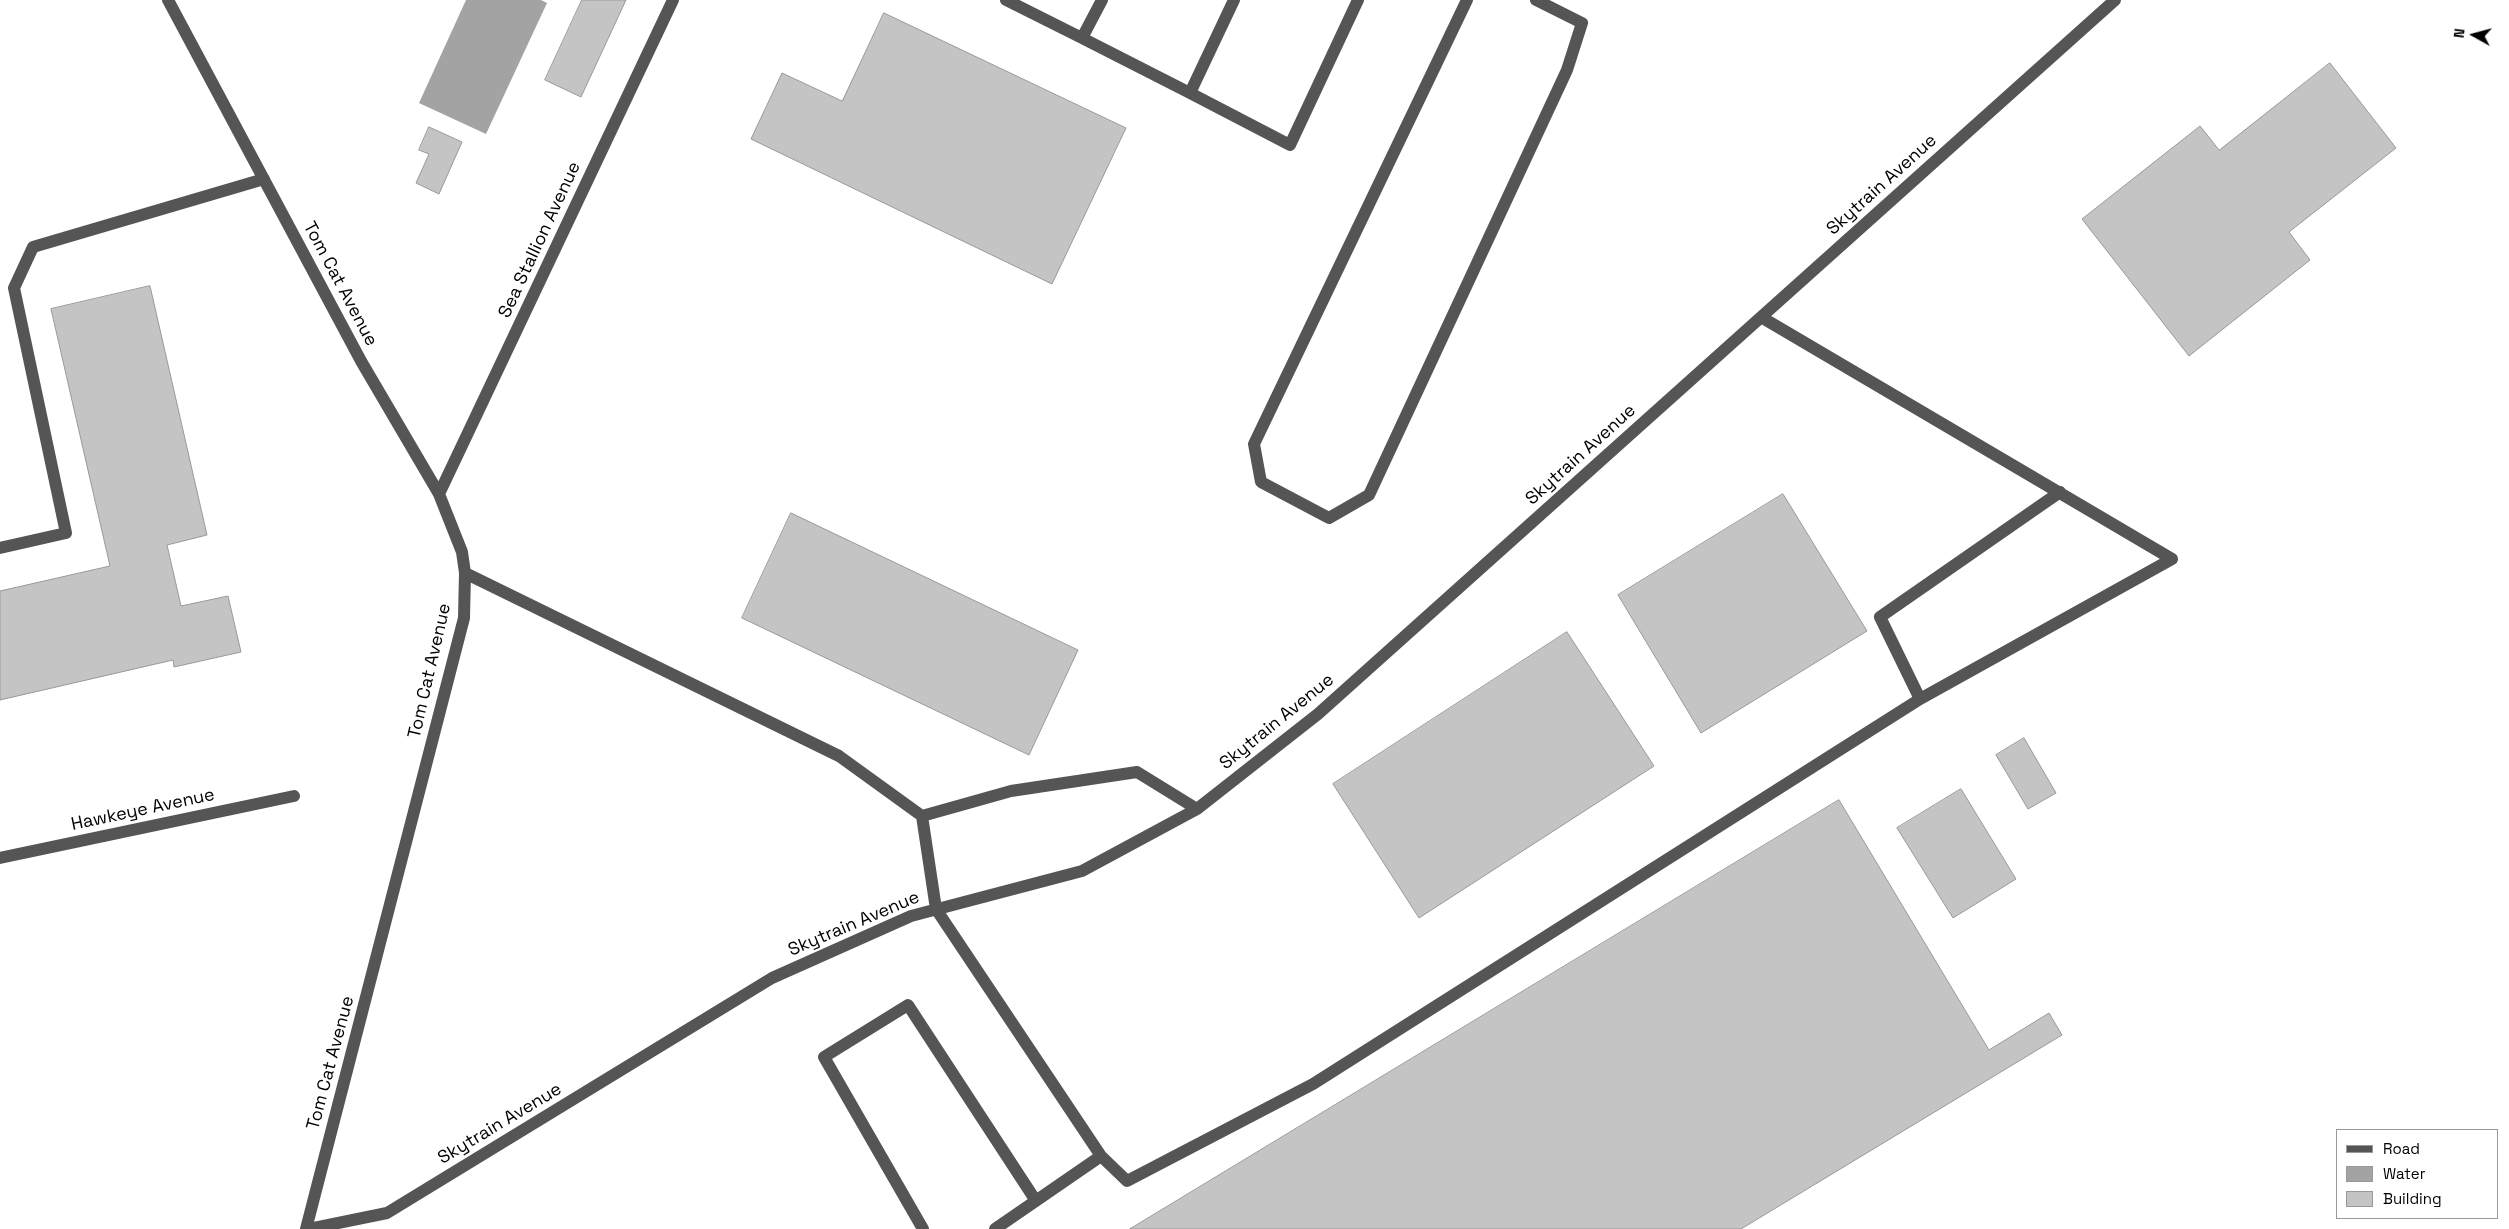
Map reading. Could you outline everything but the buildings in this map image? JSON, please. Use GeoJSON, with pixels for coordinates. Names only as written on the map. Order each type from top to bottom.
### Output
{"type":"FeatureCollection","features":[{"type":"Feature","properties":{"kind":"street","name":"Tom Cat Avenue"},"geometry":{"type":"LineString","coordinates":[[168,0],[361,361],[439,494],[453,526],[465,574],[464,618],[308,1229]]}},
{"type":"Feature","properties":{"kind":"street","name":"Sea Stallion Avenue"},"geometry":{"type":"LineString","coordinates":[[439,494],[673,0]]}},
{"type":"Feature","properties":{"kind":"street"},"geometry":{"type":"LineString","coordinates":[[1006,0],[1290,145],[1358,0]]}},
{"type":"Feature","properties":{"kind":"street"},"geometry":{"type":"LineString","coordinates":[[1082,38],[1102,0]]}},
{"type":"Feature","properties":{"kind":"street"},"geometry":{"type":"LineString","coordinates":[[1190,93],[1234,0]]}},
{"type":"Feature","properties":{"kind":"street"},"geometry":{"type":"LineString","coordinates":[[1468,0],[1254,444],[1261,482],[1329,518],[1369,495],[1567,70],[1582,23],[1536,0]]}},
{"type":"Feature","properties":{"kind":"street","name":"Skytrain Avenue"},"geometry":{"type":"LineString","coordinates":[[308,1229],[387,1213],[772,978],[910,916],[1082,871],[1197,809],[1318,714],[2115,0]]}},
{"type":"Feature","properties":{"kind":"street"},"geometry":{"type":"LineString","coordinates":[[0,548],[66,533],[14,288],[33,247],[264,180]]}},
{"type":"Feature","properties":{"kind":"street"},"geometry":{"type":"LineString","coordinates":[[465,574],[839,756],[922,816],[936,910],[1101,1156],[1127,1181],[1314,1084],[1920,699],[2172,559],[1761,317]]}},
{"type":"Feature","properties":{"kind":"street"},"geometry":{"type":"LineString","coordinates":[[1920,699],[1880,617],[2060,492]]}},
{"type":"Feature","properties":{"kind":"street"},"geometry":{"type":"LineString","coordinates":[[922,816],[1011,791],[1137,772],[1197,809]]}},
{"type":"Feature","properties":{"kind":"street","name":"Hawkeye Avenue"},"geometry":{"type":"LineString","coordinates":[[0,858],[294,796]]}},
{"type":"Feature","properties":{"kind":"street"},"geometry":{"type":"LineString","coordinates":[[923,1229],[824,1057],[908,1005],[1036,1201]]}},
{"type":"Feature","properties":{"kind":"street"},"geometry":{"type":"LineString","coordinates":[[995,1229],[1101,1156]]}},
{"type":"Feature","properties":{"kind":"water"},"geometry":{"type":"Polygon","coordinates":[[[466,0],[541,0],[547,3],[486,134],[419,103],[466,0]]]}}]}
